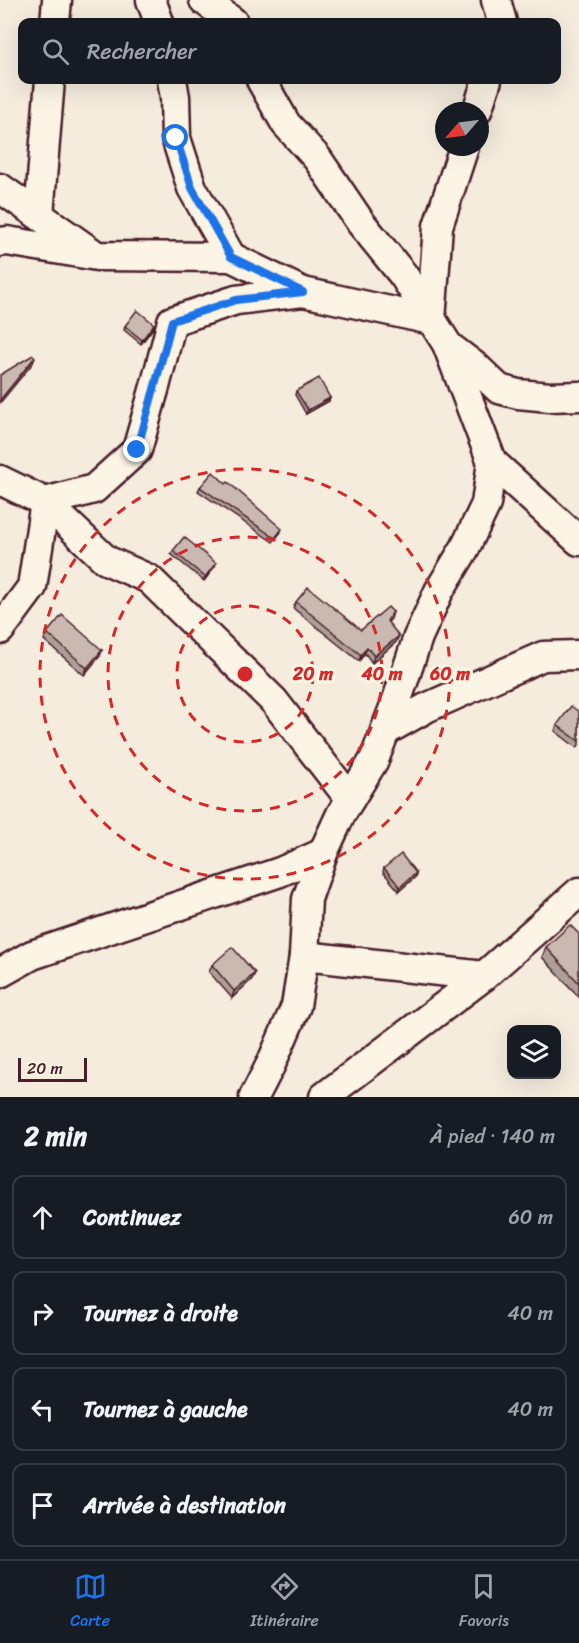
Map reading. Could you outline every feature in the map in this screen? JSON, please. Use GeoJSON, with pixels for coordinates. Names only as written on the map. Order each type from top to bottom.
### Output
{"type":"FeatureCollection","features":[{"type":"Feature","properties":{"kind":"street"},"geometry":{"type":"LineString","coordinates":[[55,18],[57,0]]}},
{"type":"Feature","properties":{"kind":"street"},"geometry":{"type":"LineString","coordinates":[[151,0],[158,18]]}},
{"type":"Feature","properties":{"kind":"street"},"geometry":{"type":"LineString","coordinates":[[204,0],[228,18]]}},
{"type":"Feature","properties":{"kind":"street"},"geometry":{"type":"LineString","coordinates":[[496,0],[501,18]]}},
{"type":"Feature","properties":{"kind":"street"},"geometry":{"type":"LineString","coordinates":[[39,215],[50,84]]}},
{"type":"Feature","properties":{"kind":"street"},"geometry":{"type":"LineString","coordinates":[[173,84],[176,138],[192,188],[231,257]]}},
{"type":"Feature","properties":{"kind":"street"},"geometry":{"type":"LineString","coordinates":[[263,84],[286,124],[317,158],[361,222],[404,276],[447,344],[492,462],[579,541]]}},
{"type":"Feature","properties":{"kind":"street"},"geometry":{"type":"LineString","coordinates":[[480,102],[486,84]]}},
{"type":"Feature","properties":{"kind":"street"},"geometry":{"type":"LineString","coordinates":[[431,320],[438,226],[461,156]]}},
{"type":"Feature","properties":{"kind":"street"},"geometry":{"type":"LineString","coordinates":[[0,188],[97,256]]}},
{"type":"Feature","properties":{"kind":"street"},"geometry":{"type":"LineString","coordinates":[[0,242],[7,241],[97,256],[231,257],[303,292],[431,320]]}},
{"type":"Feature","properties":{"kind":"street"},"geometry":{"type":"LineString","coordinates":[[45,502],[94,489],[137,450],[172,321],[236,300],[303,292]]}},
{"type":"Feature","properties":{"kind":"street"},"geometry":{"type":"LineString","coordinates":[[447,344],[500,389],[518,394],[550,397],[579,396]]}},
{"type":"Feature","properties":{"kind":"street"},"geometry":{"type":"LineString","coordinates":[[254,1097],[296,1006],[304,956],[307,899],[323,853],[341,814],[374,760],[399,697],[417,637],[486,504],[492,462]]}},
{"type":"Feature","properties":{"kind":"street"},"geometry":{"type":"LineString","coordinates":[[0,480],[45,502],[106,560],[149,579],[158,587],[274,701],[350,799]]}},
{"type":"Feature","properties":{"kind":"street"},"geometry":{"type":"LineString","coordinates":[[0,630],[32,587],[45,502]]}},
{"type":"Feature","properties":{"kind":"street"},"geometry":{"type":"LineString","coordinates":[[385,731],[426,708],[543,656],[579,655]]}},
{"type":"Feature","properties":{"kind":"street"},"geometry":{"type":"LineString","coordinates":[[0,973],[32,955],[280,872],[323,853]]}},
{"type":"Feature","properties":{"kind":"street"},"geometry":{"type":"LineString","coordinates":[[324,1097],[484,976],[579,892]]}},
{"type":"Feature","properties":{"kind":"street"},"geometry":{"type":"LineString","coordinates":[[304,956],[484,976]]}},
{"type":"Feature","properties":{"kind":"building"},"geometry":{"type":"Polygon","coordinates":[[[137,310],[154,324],[142,340],[125,326],[137,310]]]}},
{"type":"Feature","properties":{"kind":"building"},"geometry":{"type":"Polygon","coordinates":[[[33,355],[35,357],[0,400],[0,375],[33,355]]]}},
{"type":"Feature","properties":{"kind":"building"},"geometry":{"type":"Polygon","coordinates":[[[319,378],[330,398],[308,410],[296,391],[319,378]]]}},
{"type":"Feature","properties":{"kind":"building"},"geometry":{"type":"Polygon","coordinates":[[[213,472],[226,484],[228,482],[282,529],[275,538],[200,487],[213,472]]]}},
{"type":"Feature","properties":{"kind":"building"},"geometry":{"type":"Polygon","coordinates":[[[184,537],[216,563],[205,577],[173,551],[184,537]]]}},
{"type":"Feature","properties":{"kind":"building"},"geometry":{"type":"Polygon","coordinates":[[[308,587],[361,630],[388,607],[393,612],[387,621],[399,636],[374,656],[367,647],[361,655],[296,602],[308,587]]]}},
{"type":"Feature","properties":{"kind":"building"},"geometry":{"type":"Polygon","coordinates":[[[62,615],[102,650],[87,668],[47,633],[62,615]]]}},
{"type":"Feature","properties":{"kind":"building"},"geometry":{"type":"Polygon","coordinates":[[[571,706],[579,712],[579,741],[557,725],[571,706]]]}},
{"type":"Feature","properties":{"kind":"building"},"geometry":{"type":"Polygon","coordinates":[[[401,854],[416,873],[400,887],[384,868],[401,854]]]}},
{"type":"Feature","properties":{"kind":"building"},"geometry":{"type":"Polygon","coordinates":[[[570,925],[579,934],[579,983],[546,947],[570,925]]]}},
{"type":"Feature","properties":{"kind":"building"},"geometry":{"type":"Polygon","coordinates":[[[232,947],[255,973],[234,991],[212,965],[232,947]]]}},
{"type":"Feature","properties":{"kind":"route"},"geometry":{"type":"LineString","coordinates":[[137,450],[172,321],[236,300],[303,292],[231,257],[192,188],[176,138]]}}]}
